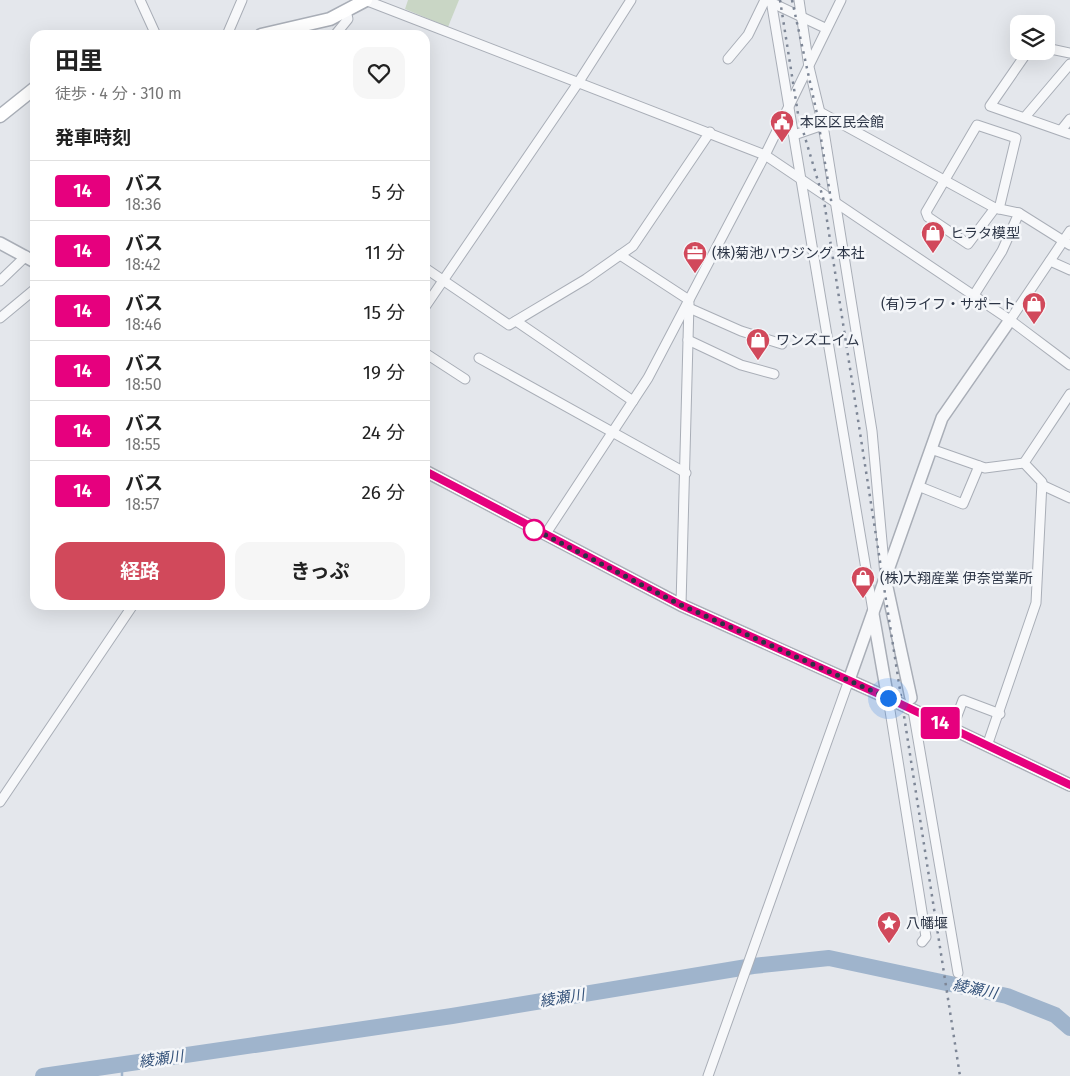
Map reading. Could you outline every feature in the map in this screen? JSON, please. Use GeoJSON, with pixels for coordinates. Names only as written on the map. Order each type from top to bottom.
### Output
{"type":"FeatureCollection","features":[{"type":"Feature","properties":{"kind":"main road"},"geometry":{"type":"LineString","coordinates":[[286,30],[315,24],[346,12],[366,0]]}},
{"type":"Feature","properties":{"kind":"main road"},"geometry":{"type":"LineString","coordinates":[[0,116],[30,93]]}},
{"type":"Feature","properties":{"kind":"street"},"geometry":{"type":"LineString","coordinates":[[140,0],[154,30]]}},
{"type":"Feature","properties":{"kind":"street"},"geometry":{"type":"LineString","coordinates":[[229,30],[242,0]]}},
{"type":"Feature","properties":{"kind":"street"},"geometry":{"type":"LineString","coordinates":[[366,0],[578,83],[710,132],[765,155],[974,295],[1070,365]]}},
{"type":"Feature","properties":{"kind":"street"},"geometry":{"type":"LineString","coordinates":[[430,300],[578,83],[631,0]]}},
{"type":"Feature","properties":{"kind":"street"},"geometry":{"type":"LineString","coordinates":[[798,0],[823,126],[836,202],[843,264],[872,431],[886,578],[911,698]]}},
{"type":"Feature","properties":{"kind":"street"},"geometry":{"type":"LineString","coordinates":[[545,535],[633,402],[689,304],[810,66],[825,28],[841,0]]}},
{"type":"Feature","properties":{"kind":"street"},"geometry":{"type":"LineString","coordinates":[[768,1],[825,28]]}},
{"type":"Feature","properties":{"kind":"street"},"geometry":{"type":"LineString","coordinates":[[728,59],[748,35],[768,1]]}},
{"type":"Feature","properties":{"kind":"street"},"geometry":{"type":"LineString","coordinates":[[768,1],[794,135],[887,693],[926,937],[922,942]]}},
{"type":"Feature","properties":{"kind":"street"},"geometry":{"type":"LineString","coordinates":[[340,30],[348,19],[346,12]]}},
{"type":"Feature","properties":{"kind":"street"},"geometry":{"type":"LineString","coordinates":[[1055,50],[1070,53]]}},
{"type":"Feature","properties":{"kind":"street"},"geometry":{"type":"LineString","coordinates":[[1022,60],[990,106],[1066,131],[1070,119]]}},
{"type":"Feature","properties":{"kind":"street"},"geometry":{"type":"LineString","coordinates":[[1025,118],[1070,64]]}},
{"type":"Feature","properties":{"kind":"street"},"geometry":{"type":"LineString","coordinates":[[820,112],[997,208],[1019,213],[1066,243]]}},
{"type":"Feature","properties":{"kind":"street"},"geometry":{"type":"LineString","coordinates":[[977,125],[1016,138],[997,208],[968,244],[928,216],[926,212],[977,125]]}},
{"type":"Feature","properties":{"kind":"street"},"geometry":{"type":"LineString","coordinates":[[794,135],[823,126]]}},
{"type":"Feature","properties":{"kind":"street"},"geometry":{"type":"LineString","coordinates":[[430,271],[509,324],[516,321],[586,279],[633,246],[710,132]]}},
{"type":"Feature","properties":{"kind":"street"},"geometry":{"type":"LineString","coordinates":[[974,295],[1002,251],[1019,213]]}},
{"type":"Feature","properties":{"kind":"street"},"geometry":{"type":"LineString","coordinates":[[708,1076],[741,988],[749,956],[942,418],[1050,261],[1066,243],[1070,231]]}},
{"type":"Feature","properties":{"kind":"street"},"geometry":{"type":"LineString","coordinates":[[0,243],[30,259],[0,281]]}},
{"type":"Feature","properties":{"kind":"street"},"geometry":{"type":"LineString","coordinates":[[620,255],[689,304],[741,331],[782,344]]}},
{"type":"Feature","properties":{"kind":"street"},"geometry":{"type":"LineString","coordinates":[[1050,261],[1070,270]]}},
{"type":"Feature","properties":{"kind":"street"},"geometry":{"type":"LineString","coordinates":[[0,318],[30,293]]}},
{"type":"Feature","properties":{"kind":"street"},"geometry":{"type":"LineString","coordinates":[[681,605],[689,304]]}},
{"type":"Feature","properties":{"kind":"street"},"geometry":{"type":"LineString","coordinates":[[516,321],[633,402]]}},
{"type":"Feature","properties":{"kind":"street"},"geometry":{"type":"LineString","coordinates":[[688,340],[741,366],[774,374]]}},
{"type":"Feature","properties":{"kind":"street"},"geometry":{"type":"LineString","coordinates":[[430,356],[465,379]]}},
{"type":"Feature","properties":{"kind":"street"},"geometry":{"type":"LineString","coordinates":[[479,358],[612,434],[686,473]]}},
{"type":"Feature","properties":{"kind":"street"},"geometry":{"type":"LineString","coordinates":[[931,449],[985,468],[1024,463],[1070,394]]}},
{"type":"Feature","properties":{"kind":"street"},"geometry":{"type":"LineString","coordinates":[[987,746],[1000,714],[1036,603],[1042,482],[1024,463]]}},
{"type":"Feature","properties":{"kind":"street"},"geometry":{"type":"LineString","coordinates":[[918,486],[963,504],[979,466]]}},
{"type":"Feature","properties":{"kind":"street"},"geometry":{"type":"LineString","coordinates":[[430,474],[681,605],[849,680],[887,693],[913,710],[1070,785]]}},
{"type":"Feature","properties":{"kind":"street"},"geometry":{"type":"LineString","coordinates":[[1042,485],[1070,498]]}},
{"type":"Feature","properties":{"kind":"street"},"geometry":{"type":"LineString","coordinates":[[0,802],[130,610]]}},
{"type":"Feature","properties":{"kind":"street"},"geometry":{"type":"LineString","coordinates":[[952,729],[962,700],[1000,714]]}},
{"type":"Feature","properties":{"kind":"street"},"geometry":{"type":"LineString","coordinates":[[913,710],[958,973]]}},
{"type":"Feature","properties":{"kind":"green space"},"geometry":{"type":"Polygon","coordinates":[[[408,0],[459,0],[448,27],[405,9],[408,0]]]}},
{"type":"Feature","properties":{"kind":"waterway","name":"綾瀬川"},"geometry":{"type":"LineString","coordinates":[[43,1076],[452,1016],[753,966],[829,958],[1007,996],[1055,1015],[1070,1028]]}},
{"type":"Feature","properties":{"kind":"waterway"},"geometry":{"type":"LineString","coordinates":[[122,1065],[122,1076]]}},
{"type":"Feature","properties":{"kind":"railway"},"geometry":{"type":"LineString","coordinates":[[780,0],[798,114],[824,201],[960,1076]]}},
{"type":"Feature","properties":{"kind":"railway"},"geometry":{"type":"LineString","coordinates":[[792,0],[817,114],[832,206]]}},
{"type":"Feature","properties":{"kind":"bus line","name":"14"},"geometry":{"type":"LineString","coordinates":[[430,474],[681,605],[888,698],[1070,785]]}},
{"type":"Feature","properties":{"kind":"place","name":"本区区民会館"},"geometry":{"type":"Point","coordinates":[782,143]}},
{"type":"Feature","properties":{"kind":"place","name":"ヒラタ模型"},"geometry":{"type":"Point","coordinates":[933,254]}},
{"type":"Feature","properties":{"kind":"place","name":"(株)菊池ハウジング 本社"},"geometry":{"type":"Point","coordinates":[695,274]}},
{"type":"Feature","properties":{"kind":"place","name":"(有)ライフ・サポート"},"geometry":{"type":"Point","coordinates":[1034,325]}},
{"type":"Feature","properties":{"kind":"place","name":"ワンズエイム"},"geometry":{"type":"Point","coordinates":[758,361]}},
{"type":"Feature","properties":{"kind":"place","name":"(株)大翔産業 伊奈営業所"},"geometry":{"type":"Point","coordinates":[863,599]}},
{"type":"Feature","properties":{"kind":"place","name":"八幡堰"},"geometry":{"type":"Point","coordinates":[889,944]}},
{"type":"Feature","properties":{"kind":"route"},"geometry":{"type":"LineString","coordinates":[[534,530],[528,526],[681,605],[888,698]]}}]}
